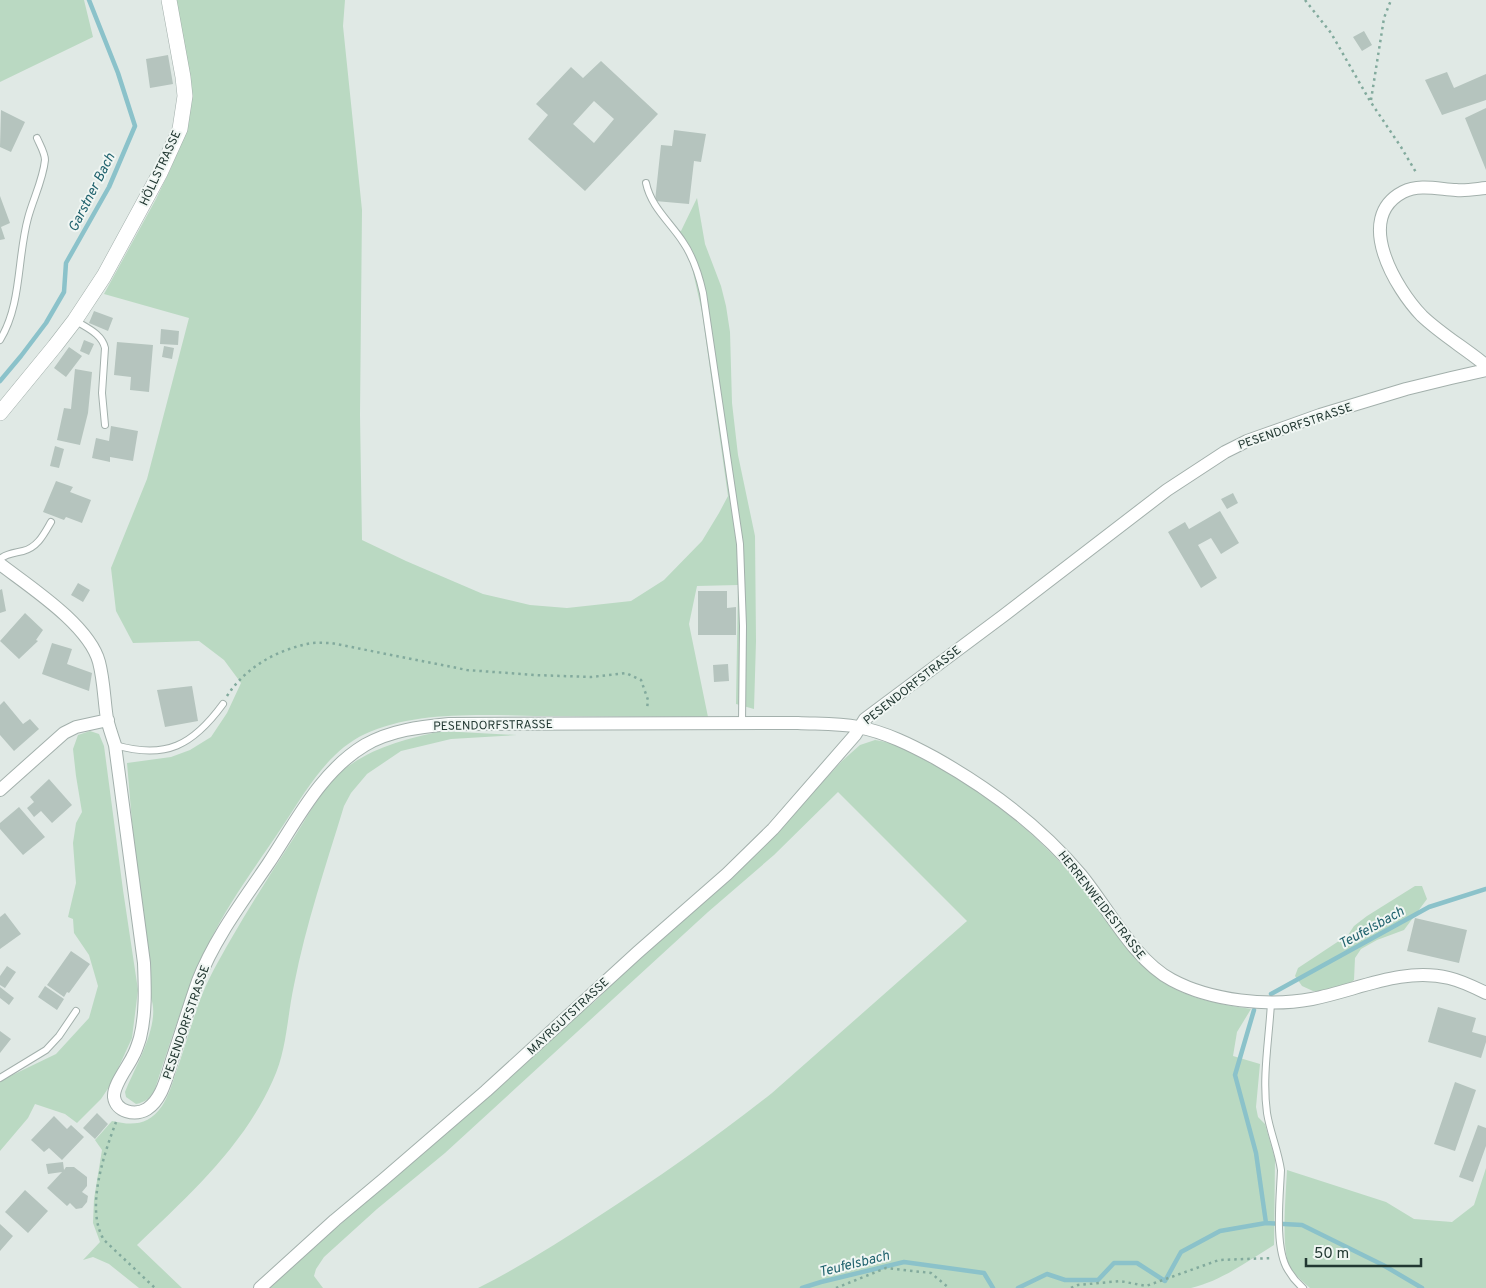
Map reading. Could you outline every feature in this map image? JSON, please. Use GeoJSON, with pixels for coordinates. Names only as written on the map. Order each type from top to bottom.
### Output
{"type":"FeatureCollection","features":[{"type":"Feature","properties":{"kind":"street","name":"HÖLLSTRASSE"},"geometry":{"type":"LineString","coordinates":[[0,413],[75,320],[104,276],[160,173],[180,129],[185,96],[169,0]]}},
{"type":"Feature","properties":{"kind":"street"},"geometry":{"type":"LineString","coordinates":[[1485,370],[1482,363],[1422,316],[1397,284],[1384,254],[1380,236],[1380,220],[1384,210],[1392,200],[1403,192],[1419,188],[1458,190],[1486,188]]}},
{"type":"Feature","properties":{"kind":"street","name":"PESENDORFSTRASSE"},"geometry":{"type":"LineString","coordinates":[[121,1109],[138,1113],[148,1108],[162,1091],[199,980],[208,960],[234,915],[308,802],[328,776],[345,760],[365,746],[384,736],[419,727],[449,724],[742,723],[842,724],[859,727],[865,719],[1167,490],[1224,452],[1247,441],[1320,415],[1485,370]]}},
{"type":"Feature","properties":{"kind":"street"},"geometry":{"type":"LineString","coordinates":[[0,564],[46,599],[72,622],[95,650],[99,662],[108,720],[115,745],[144,963],[144,1013],[140,1037],[135,1054],[117,1084],[114,1094],[116,1102],[121,1109]]}},
{"type":"Feature","properties":{"kind":"street"},"geometry":{"type":"LineString","coordinates":[[0,790],[64,734],[76,727],[108,720]]}},
{"type":"Feature","properties":{"kind":"street","name":"HERRENWEIDESTRASSE"},"geometry":{"type":"LineString","coordinates":[[859,727],[895,738],[939,760],[991,792],[1024,818],[1054,845],[1081,876],[1139,953],[1153,968],[1171,980],[1202,992],[1233,999],[1271,1003],[1312,999],[1391,978],[1411,975],[1450,978],[1486,993]]}},
{"type":"Feature","properties":{"kind":"street","name":"MAYRGUTSTRASSE"},"geometry":{"type":"LineString","coordinates":[[260,1288],[321,1232],[486,1091],[638,952],[727,874],[773,829],[847,745],[859,727]]}},
{"type":"Feature","properties":{"kind":"lane"},"geometry":{"type":"LineString","coordinates":[[0,340],[8,326],[12,312],[28,218],[42,175],[45,157],[37,138]]}},
{"type":"Feature","properties":{"kind":"lane"},"geometry":{"type":"LineString","coordinates":[[646,183],[652,202],[677,232],[690,253],[700,277],[703,293],[740,544],[743,626],[742,723]]}},
{"type":"Feature","properties":{"kind":"lane"},"geometry":{"type":"LineString","coordinates":[[75,320],[98,335],[104,344],[102,393],[105,426]]}},
{"type":"Feature","properties":{"kind":"lane"},"geometry":{"type":"LineString","coordinates":[[0,559],[4,556],[27,550],[42,539],[51,522]]}},
{"type":"Feature","properties":{"kind":"lane"},"geometry":{"type":"LineString","coordinates":[[115,745],[141,750],[155,751],[168,749],[180,744],[204,728],[222,704]]}},
{"type":"Feature","properties":{"kind":"lane"},"geometry":{"type":"LineString","coordinates":[[1271,1003],[1266,1097],[1267,1114],[1280,1159],[1282,1258],[1287,1269],[1303,1288]]}},
{"type":"Feature","properties":{"kind":"lane"},"geometry":{"type":"LineString","coordinates":[[0,1078],[46,1050],[59,1036],[76,1012]]}},
{"type":"Feature","properties":{"kind":"path"},"geometry":{"type":"LineString","coordinates":[[1305,0],[1331,33],[1370,101],[1416,170],[1419,188]]}},
{"type":"Feature","properties":{"kind":"path"},"geometry":{"type":"LineString","coordinates":[[1370,101],[1384,18],[1391,0]]}},
{"type":"Feature","properties":{"kind":"path"},"geometry":{"type":"LineString","coordinates":[[222,704],[248,673],[268,657],[309,643],[331,642],[467,670],[590,677],[626,673],[641,680],[648,700],[646,723]]}},
{"type":"Feature","properties":{"kind":"path"},"geometry":{"type":"LineString","coordinates":[[121,1109],[104,1153],[96,1205],[96,1219],[104,1240],[155,1288]]}},
{"type":"Feature","properties":{"kind":"path"},"geometry":{"type":"LineString","coordinates":[[1071,1288],[1078,1285],[1120,1281],[1146,1286],[1219,1260],[1282,1258]]}},
{"type":"Feature","properties":{"kind":"path"},"geometry":{"type":"LineString","coordinates":[[836,1288],[886,1268],[931,1273],[949,1288]]}},
{"type":"Feature","properties":{"kind":"green space"},"geometry":{"type":"Polygon","coordinates":[[[0,0],[84,0],[93,37],[0,82],[0,0]]]}},
{"type":"Feature","properties":{"kind":"green space"},"geometry":{"type":"Polygon","coordinates":[[[175,0],[345,0],[343,26],[362,210],[360,415],[362,540],[483,594],[530,605],[567,608],[631,601],[664,580],[702,541],[719,513],[728,496],[702,312],[691,263],[685,250],[667,226],[681,231],[697,198],[705,244],[721,286],[726,306],[730,332],[732,403],[738,455],[755,536],[756,641],[754,709],[736,704],[738,585],[697,586],[689,624],[708,717],[476,715],[429,717],[385,726],[365,734],[352,742],[328,762],[309,786],[226,911],[194,977],[155,1089],[147,1099],[136,1104],[126,1097],[125,1092],[150,1033],[153,1008],[127,763],[171,757],[190,750],[211,737],[227,713],[241,683],[224,660],[199,641],[133,643],[116,611],[111,568],[147,479],[189,318],[104,294],[171,168],[190,112],[175,0]]]}},
{"type":"Feature","properties":{"kind":"green space"},"geometry":{"type":"Polygon","coordinates":[[[90,731],[99,734],[104,746],[138,990],[132,1038],[111,1084],[101,1099],[77,1123],[65,1114],[35,1104],[28,1118],[0,1151],[0,1081],[56,1054],[89,1018],[98,986],[89,955],[74,933],[73,919],[68,917],[76,883],[73,843],[76,823],[82,812],[73,749],[78,735],[90,731]]]}},
{"type":"Feature","properties":{"kind":"green space"},"geometry":{"type":"Polygon","coordinates":[[[441,731],[517,735],[451,739],[401,751],[367,774],[351,793],[344,806],[310,917],[294,985],[284,1045],[273,1080],[261,1104],[246,1127],[213,1169],[137,1245],[182,1288],[139,1288],[109,1264],[93,1257],[83,1260],[100,1242],[93,1223],[94,1199],[102,1150],[95,1140],[112,1121],[140,1122],[152,1117],[162,1106],[171,1087],[202,995],[213,970],[254,900],[319,798],[342,771],[361,758],[394,744],[441,731]]]}},
{"type":"Feature","properties":{"kind":"green space"},"geometry":{"type":"Polygon","coordinates":[[[875,740],[889,743],[911,752],[942,769],[1004,811],[1059,861],[1139,962],[1164,983],[1185,994],[1217,1003],[1251,1009],[1237,1032],[1233,1056],[1260,1064],[1256,1107],[1258,1117],[1265,1124],[1275,1159],[1274,1245],[1224,1276],[1191,1288],[478,1288],[524,1263],[584,1226],[665,1172],[730,1125],[772,1093],[967,921],[838,792],[774,855],[708,912],[445,1153],[377,1209],[324,1257],[314,1276],[323,1288],[268,1288],[565,1024],[597,999],[613,981],[808,798],[842,761],[860,745],[875,740]]]}},
{"type":"Feature","properties":{"kind":"green space"},"geometry":{"type":"Polygon","coordinates":[[[1415,886],[1422,886],[1427,899],[1404,930],[1377,940],[1361,949],[1355,958],[1354,980],[1343,989],[1325,993],[1313,991],[1302,986],[1295,976],[1298,968],[1348,935],[1354,926],[1367,916],[1415,886]]]}},
{"type":"Feature","properties":{"kind":"green space"},"geometry":{"type":"Polygon","coordinates":[[[1486,1168],[1486,1288],[1310,1288],[1296,1275],[1289,1265],[1285,1245],[1287,1170],[1386,1202],[1414,1219],[1452,1222],[1474,1205],[1486,1168]]]}},
{"type":"Feature","properties":{"kind":"building"},"geometry":{"type":"Polygon","coordinates":[[[1364,31],[1372,45],[1362,51],[1353,37],[1364,31]]]}},
{"type":"Feature","properties":{"kind":"building"},"geometry":{"type":"Polygon","coordinates":[[[168,55],[173,84],[150,88],[146,59],[168,55]]]}},
{"type":"Feature","properties":{"kind":"building"},"geometry":{"type":"Polygon","coordinates":[[[601,61],[658,114],[585,191],[528,139],[548,115],[536,104],[571,67],[583,78],[601,61]],[[594,101],[573,124],[594,143],[614,119],[594,101]]]}},
{"type":"Feature","properties":{"kind":"building"},"geometry":{"type":"Polygon","coordinates":[[[1447,72],[1454,88],[1486,74],[1486,100],[1442,115],[1425,80],[1447,72]]]}},
{"type":"Feature","properties":{"kind":"building"},"geometry":{"type":"Polygon","coordinates":[[[1486,108],[1486,170],[1465,118],[1486,108]]]}},
{"type":"Feature","properties":{"kind":"building"},"geometry":{"type":"Polygon","coordinates":[[[1,110],[25,122],[11,152],[0,147],[1,110]]]}},
{"type":"Feature","properties":{"kind":"building"},"geometry":{"type":"Polygon","coordinates":[[[674,130],[706,134],[701,162],[694,161],[689,204],[655,201],[661,145],[672,146],[674,130]]]}},
{"type":"Feature","properties":{"kind":"building"},"geometry":{"type":"Polygon","coordinates":[[[0,196],[10,223],[1,227],[5,239],[0,240],[0,196]]]}},
{"type":"Feature","properties":{"kind":"building"},"geometry":{"type":"Polygon","coordinates":[[[94,311],[113,318],[108,331],[89,323],[94,311]]]}},
{"type":"Feature","properties":{"kind":"building"},"geometry":{"type":"Polygon","coordinates":[[[161,329],[179,331],[178,345],[160,344],[161,329]]]}},
{"type":"Feature","properties":{"kind":"building"},"geometry":{"type":"Polygon","coordinates":[[[84,340],[94,344],[89,355],[80,351],[84,340]]]}},
{"type":"Feature","properties":{"kind":"building"},"geometry":{"type":"Polygon","coordinates":[[[117,342],[153,345],[149,392],[130,390],[131,377],[114,375],[117,342]]]}},
{"type":"Feature","properties":{"kind":"building"},"geometry":{"type":"Polygon","coordinates":[[[164,346],[174,348],[172,359],[162,357],[164,346]]]}},
{"type":"Feature","properties":{"kind":"building"},"geometry":{"type":"Polygon","coordinates":[[[69,347],[82,356],[66,377],[54,368],[69,347]]]}},
{"type":"Feature","properties":{"kind":"building"},"geometry":{"type":"Polygon","coordinates":[[[75,369],[92,372],[88,413],[80,445],[57,440],[64,408],[71,409],[75,369]]]}},
{"type":"Feature","properties":{"kind":"building"},"geometry":{"type":"Polygon","coordinates":[[[111,426],[138,431],[133,461],[110,457],[110,462],[92,458],[96,438],[109,441],[111,426]]]}},
{"type":"Feature","properties":{"kind":"building"},"geometry":{"type":"Polygon","coordinates":[[[55,446],[64,449],[59,468],[50,466],[55,446]]]}},
{"type":"Feature","properties":{"kind":"building"},"geometry":{"type":"Polygon","coordinates":[[[56,481],[73,487],[70,492],[91,500],[82,523],[66,517],[64,520],[43,512],[56,481]]]}},
{"type":"Feature","properties":{"kind":"building"},"geometry":{"type":"Polygon","coordinates":[[[1233,493],[1238,503],[1227,509],[1221,499],[1233,493]]]}},
{"type":"Feature","properties":{"kind":"building"},"geometry":{"type":"Polygon","coordinates":[[[1220,511],[1239,543],[1221,554],[1211,538],[1198,545],[1217,578],[1201,588],[1168,532],[1185,522],[1189,529],[1220,511]]]}},
{"type":"Feature","properties":{"kind":"building"},"geometry":{"type":"Polygon","coordinates":[[[78,583],[90,590],[83,602],[71,595],[78,583]]]}},
{"type":"Feature","properties":{"kind":"building"},"geometry":{"type":"Polygon","coordinates":[[[2,589],[6,611],[0,613],[0,590],[2,589]]]}},
{"type":"Feature","properties":{"kind":"building"},"geometry":{"type":"Polygon","coordinates":[[[698,591],[727,591],[727,608],[736,607],[736,635],[698,635],[698,591]]]}},
{"type":"Feature","properties":{"kind":"building"},"geometry":{"type":"Polygon","coordinates":[[[25,613],[43,630],[36,640],[38,641],[19,659],[0,641],[25,613]]]}},
{"type":"Feature","properties":{"kind":"building"},"geometry":{"type":"Polygon","coordinates":[[[52,643],[72,649],[67,664],[92,673],[89,691],[42,674],[52,643]]]}},
{"type":"Feature","properties":{"kind":"building"},"geometry":{"type":"Polygon","coordinates":[[[728,664],[729,681],[714,682],[713,665],[728,664]]]}},
{"type":"Feature","properties":{"kind":"building"},"geometry":{"type":"Polygon","coordinates":[[[192,686],[198,721],[165,727],[157,690],[192,686]]]}},
{"type":"Feature","properties":{"kind":"building"},"geometry":{"type":"Polygon","coordinates":[[[4,701],[23,724],[30,719],[39,729],[14,751],[0,735],[0,705],[4,701]]]}},
{"type":"Feature","properties":{"kind":"building"},"geometry":{"type":"Polygon","coordinates":[[[49,779],[72,805],[52,823],[41,811],[34,817],[27,808],[34,802],[30,797],[49,779]]]}},
{"type":"Feature","properties":{"kind":"building"},"geometry":{"type":"Polygon","coordinates":[[[19,807],[45,837],[23,855],[0,829],[0,823],[19,807]]]}},
{"type":"Feature","properties":{"kind":"building"},"geometry":{"type":"Polygon","coordinates":[[[5,913],[21,934],[0,949],[0,917],[5,913]]]}},
{"type":"Feature","properties":{"kind":"building"},"geometry":{"type":"Polygon","coordinates":[[[1415,918],[1467,930],[1459,963],[1407,951],[1415,918]]]}},
{"type":"Feature","properties":{"kind":"building"},"geometry":{"type":"Polygon","coordinates":[[[71,951],[90,964],[64,997],[47,985],[71,951]]]}},
{"type":"Feature","properties":{"kind":"building"},"geometry":{"type":"Polygon","coordinates":[[[7,966],[16,972],[5,988],[0,985],[0,976],[7,966]]]}},
{"type":"Feature","properties":{"kind":"building"},"geometry":{"type":"Polygon","coordinates":[[[45,986],[64,999],[57,1010],[38,997],[45,986]]]}},
{"type":"Feature","properties":{"kind":"building"},"geometry":{"type":"Polygon","coordinates":[[[0,987],[14,998],[9,1005],[0,998],[0,987]]]}},
{"type":"Feature","properties":{"kind":"building"},"geometry":{"type":"Polygon","coordinates":[[[1438,1007],[1476,1018],[1472,1032],[1486,1036],[1481,1058],[1428,1042],[1438,1007]]]}},
{"type":"Feature","properties":{"kind":"building"},"geometry":{"type":"Polygon","coordinates":[[[0,1031],[11,1039],[0,1053],[0,1031]]]}},
{"type":"Feature","properties":{"kind":"building"},"geometry":{"type":"Polygon","coordinates":[[[1455,1082],[1476,1090],[1455,1151],[1434,1144],[1455,1082]]]}},
{"type":"Feature","properties":{"kind":"building"},"geometry":{"type":"Polygon","coordinates":[[[97,1113],[108,1124],[95,1139],[83,1128],[97,1113]]]}},
{"type":"Feature","properties":{"kind":"building"},"geometry":{"type":"Polygon","coordinates":[[[54,1116],[67,1129],[71,1125],[84,1137],[62,1160],[49,1148],[44,1152],[31,1140],[54,1116]]]}},
{"type":"Feature","properties":{"kind":"building"},"geometry":{"type":"Polygon","coordinates":[[[1478,1125],[1486,1128],[1486,1146],[1473,1182],[1459,1177],[1478,1125]]]}},
{"type":"Feature","properties":{"kind":"building"},"geometry":{"type":"Polygon","coordinates":[[[63,1162],[64,1170],[66,1167],[74,1167],[87,1177],[87,1186],[82,1192],[88,1196],[87,1202],[82,1208],[76,1209],[70,1203],[67,1206],[47,1188],[62,1172],[48,1174],[46,1164],[63,1162]]]}},
{"type":"Feature","properties":{"kind":"building"},"geometry":{"type":"Polygon","coordinates":[[[25,1190],[48,1211],[28,1233],[5,1212],[25,1190]]]}},
{"type":"Feature","properties":{"kind":"building"},"geometry":{"type":"Polygon","coordinates":[[[0,1224],[13,1236],[0,1251],[0,1224]]]}},
{"type":"Feature","properties":{"kind":"waterway","name":"Garstner Bach"},"geometry":{"type":"LineString","coordinates":[[0,381],[46,323],[64,292],[66,263],[109,187],[135,126],[118,73],[89,0]]}},
{"type":"Feature","properties":{"kind":"waterway","name":"Teufelsbach"},"geometry":{"type":"LineString","coordinates":[[1271,994],[1429,907],[1486,889]]}},
{"type":"Feature","properties":{"kind":"waterway","name":"Teufelsbach"},"geometry":{"type":"LineString","coordinates":[[1254,1010],[1235,1075],[1256,1153],[1266,1223]]}},
{"type":"Feature","properties":{"kind":"waterway","name":"Teufelsbach"},"geometry":{"type":"LineString","coordinates":[[1018,1288],[1047,1274],[1065,1280],[1098,1280],[1114,1263],[1137,1263],[1165,1281],[1181,1252],[1220,1231],[1266,1223],[1302,1225],[1383,1265],[1422,1288]]}},
{"type":"Feature","properties":{"kind":"waterway","name":"Teufelsbach"},"geometry":{"type":"LineString","coordinates":[[802,1288],[904,1262],[984,1273],[993,1288]]}}]}
